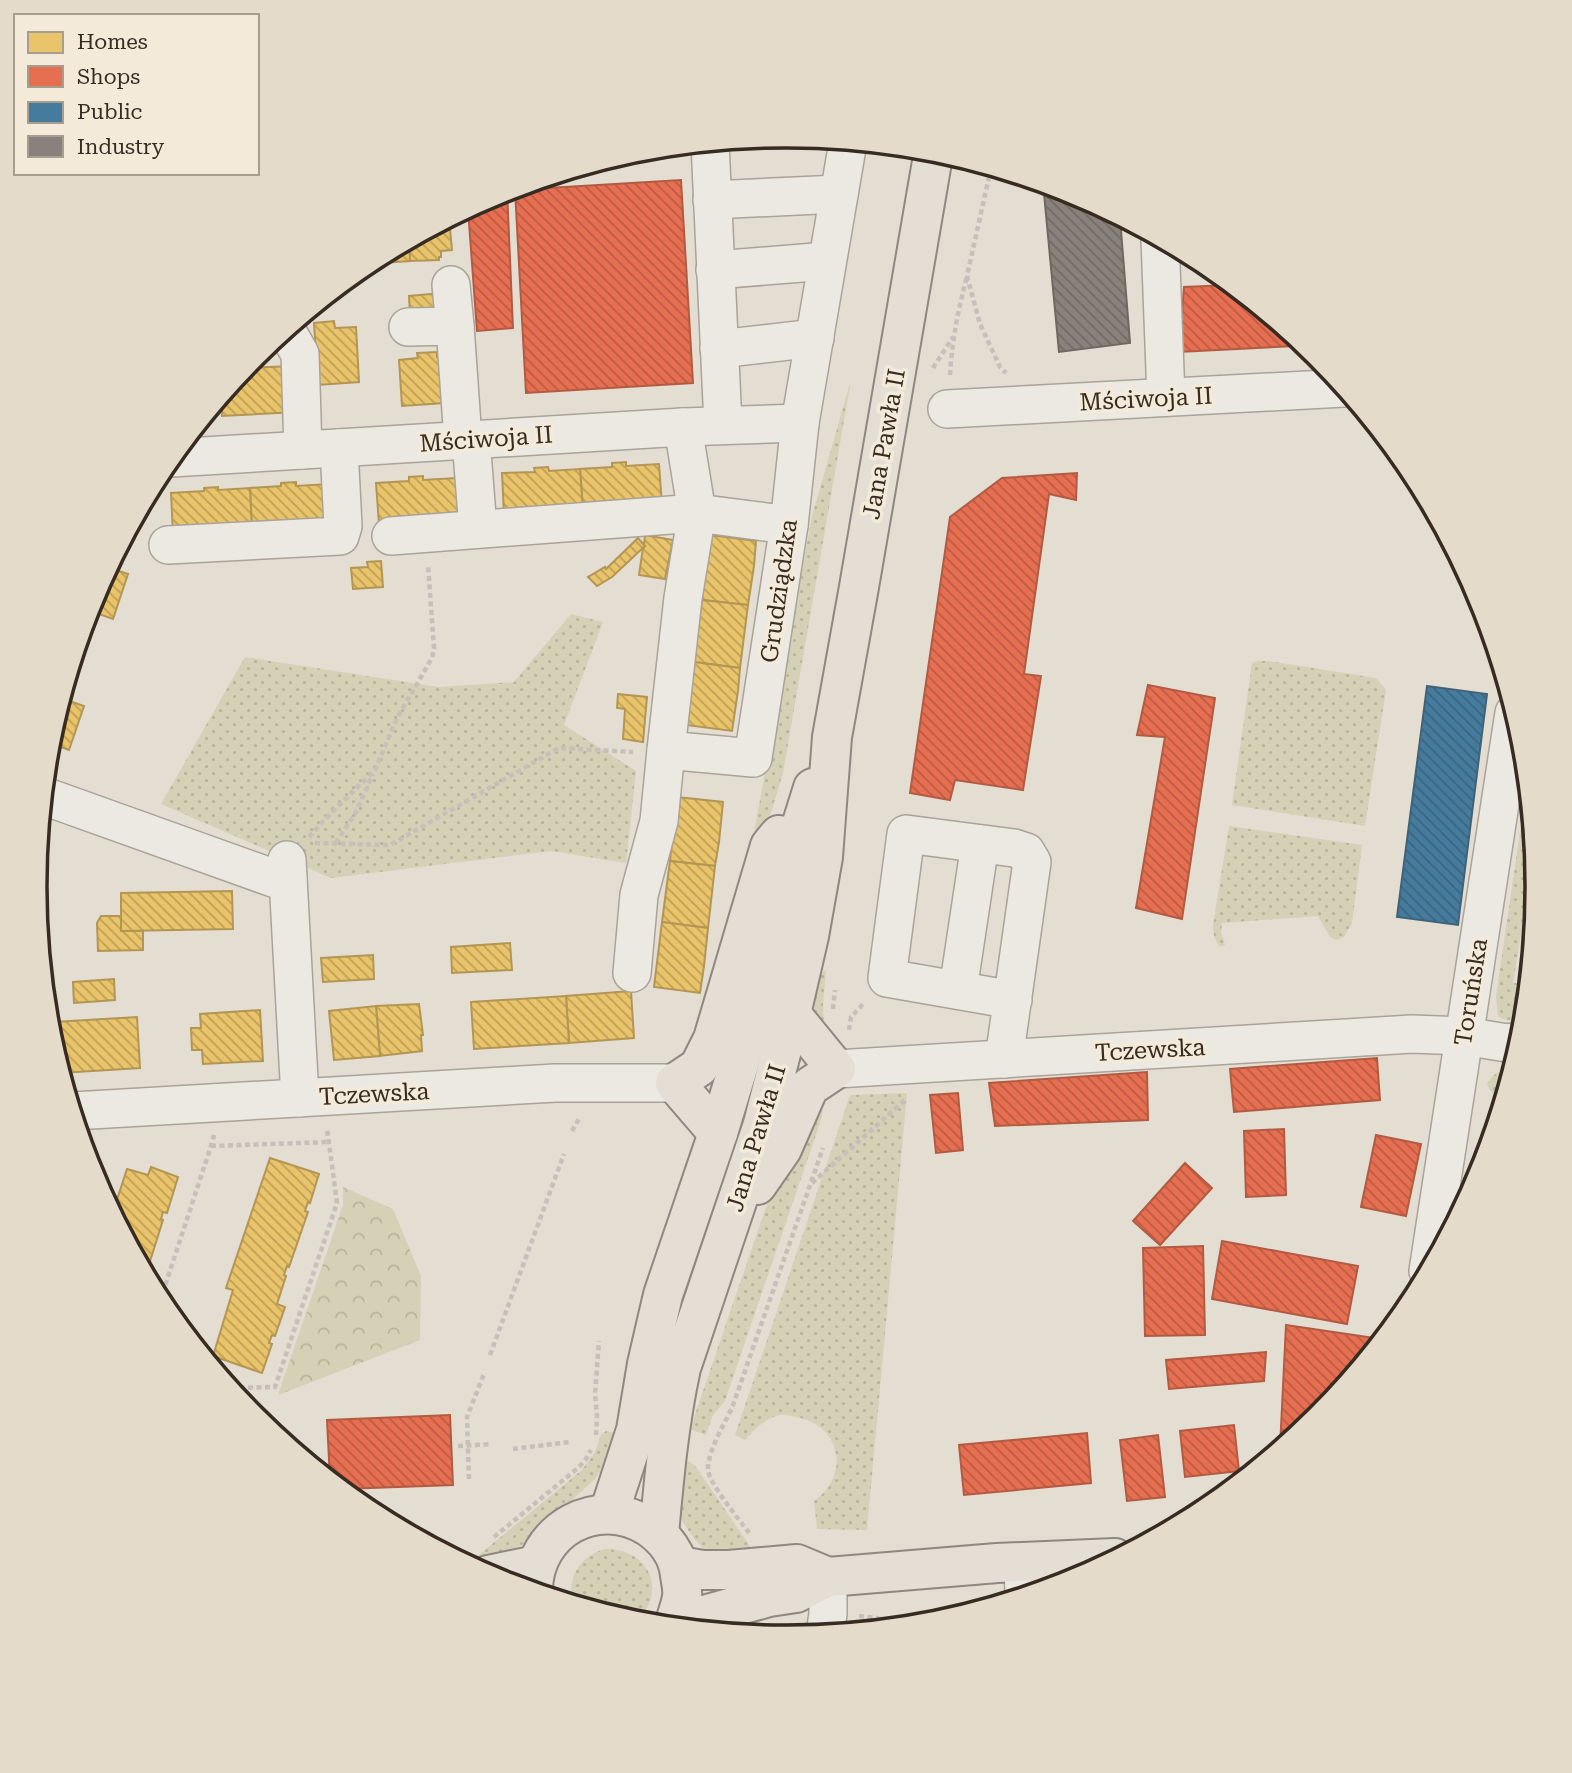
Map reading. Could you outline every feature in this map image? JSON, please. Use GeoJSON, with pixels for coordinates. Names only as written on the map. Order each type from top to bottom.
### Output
{"type":"FeatureCollection","features":[{"type":"Feature","properties":{"kind":"main road","name":"Jana Pawła II"},"geometry":{"type":"LineString","coordinates":[[659,1534],[673,1405],[681,1368],[763,1124],[809,936],[823,857],[832,737],[932,162]]}},
{"type":"Feature","properties":{"kind":"main road","name":"Jana Pawła II"},"geometry":{"type":"LineString","coordinates":[[609,1513],[636,1430],[647,1364],[663,1296],[718,1133],[750,1025],[794,849],[832,737]]}},
{"type":"Feature","properties":{"kind":"main road"},"geometry":{"type":"LineString","coordinates":[[718,1133],[675,1083],[699,1067],[713,1039],[770,846],[811,795]]}},
{"type":"Feature","properties":{"kind":"main road"},"geometry":{"type":"LineString","coordinates":[[732,1221],[782,1149],[809,1087],[836,1069],[792,1014]]}},
{"type":"Feature","properties":{"kind":"main road"},"geometry":{"type":"LineString","coordinates":[[487,1559],[535,1578],[552,1538],[578,1520],[609,1513],[636,1519],[659,1534],[672,1549],[680,1566],[683,1595],[676,1617]]}},
{"type":"Feature","properties":{"kind":"main road"},"geometry":{"type":"LineString","coordinates":[[680,1566],[702,1570],[729,1570],[797,1564],[828,1577],[1023,1578],[1073,1567]]}},
{"type":"Feature","properties":{"kind":"main road"},"geometry":{"type":"LineString","coordinates":[[691,1619],[796,1592],[828,1577]]}},
{"type":"Feature","properties":{"kind":"street","name":"Grudziądzka"},"geometry":{"type":"LineString","coordinates":[[666,750],[754,758],[789,525],[800,423],[847,150]]}},
{"type":"Feature","properties":{"kind":"street"},"geometry":{"type":"LineString","coordinates":[[710,152],[723,425]]}},
{"type":"Feature","properties":{"kind":"street"},"geometry":{"type":"LineString","coordinates":[[712,200],[839,194]]}},
{"type":"Feature","properties":{"kind":"street"},"geometry":{"type":"LineString","coordinates":[[1160,250],[1166,397]]}},
{"type":"Feature","properties":{"kind":"street"},"geometry":{"type":"LineString","coordinates":[[715,270],[827,261]]}},
{"type":"Feature","properties":{"kind":"street"},"geometry":{"type":"LineString","coordinates":[[451,285],[478,529]]}},
{"type":"Feature","properties":{"kind":"street"},"geometry":{"type":"LineString","coordinates":[[408,327],[455,326]]}},
{"type":"Feature","properties":{"kind":"street"},"geometry":{"type":"LineString","coordinates":[[291,338],[300,354],[303,450]]}},
{"type":"Feature","properties":{"kind":"street"},"geometry":{"type":"LineString","coordinates":[[719,349],[815,338]]}},
{"type":"Feature","properties":{"kind":"street","name":"Mściwoja II"},"geometry":{"type":"LineString","coordinates":[[947,409],[1331,389]]}},
{"type":"Feature","properties":{"kind":"street","name":"Mściwoja II"},"geometry":{"type":"LineString","coordinates":[[186,457],[683,427],[800,423]]}},
{"type":"Feature","properties":{"kind":"street"},"geometry":{"type":"LineString","coordinates":[[632,973],[639,895],[659,821],[683,598],[697,513],[683,427]]}},
{"type":"Feature","properties":{"kind":"street"},"geometry":{"type":"LineString","coordinates":[[168,545],[340,536],[343,526],[339,448]]}},
{"type":"Feature","properties":{"kind":"street"},"geometry":{"type":"LineString","coordinates":[[409,535],[697,513],[789,525]]}},
{"type":"Feature","properties":{"kind":"street","name":"Toruńska"},"geometry":{"type":"LineString","coordinates":[[1432,1245],[1510,738]]}},
{"type":"Feature","properties":{"kind":"street"},"geometry":{"type":"LineString","coordinates":[[53,799],[273,878],[287,870],[312,1097]]}},
{"type":"Feature","properties":{"kind":"street"},"geometry":{"type":"LineString","coordinates":[[1004,1059],[1013,1000],[1032,862],[1026,852],[1014,848],[906,834],[887,978],[1013,1000]]}},
{"type":"Feature","properties":{"kind":"street"},"geometry":{"type":"LineString","coordinates":[[958,990],[980,844]]}},
{"type":"Feature","properties":{"kind":"street","name":"Tczewska"},"geometry":{"type":"LineString","coordinates":[[836,1069],[1412,1034],[1464,1036],[1508,1043]]}},
{"type":"Feature","properties":{"kind":"street","name":"Tczewska"},"geometry":{"type":"LineString","coordinates":[[82,1111],[555,1083],[675,1083]]}},
{"type":"Feature","properties":{"kind":"street"},"geometry":{"type":"LineString","coordinates":[[828,1577],[828,1614],[838,1624]]}},
{"type":"Feature","properties":{"kind":"path"},"geometry":{"type":"LineString","coordinates":[[947,409],[958,309],[988,176]]}},
{"type":"Feature","properties":{"kind":"path"},"geometry":{"type":"LineString","coordinates":[[967,276],[980,324],[1000,368],[1035,404]]}},
{"type":"Feature","properties":{"kind":"path"},"geometry":{"type":"LineString","coordinates":[[929,375],[954,335]]}},
{"type":"Feature","properties":{"kind":"path"},"geometry":{"type":"LineString","coordinates":[[336,843],[356,812],[397,718],[432,658],[434,648],[409,535]]}},
{"type":"Feature","properties":{"kind":"path"},"geometry":{"type":"LineString","coordinates":[[375,769],[304,843],[390,845],[559,748],[622,751]]}},
{"type":"Feature","properties":{"kind":"path"},"geometry":{"type":"LineString","coordinates":[[832,1014],[836,980]]}},
{"type":"Feature","properties":{"kind":"path"},"geometry":{"type":"LineString","coordinates":[[810,1185],[913,1092]]}},
{"type":"Feature","properties":{"kind":"path"},"geometry":{"type":"LineString","coordinates":[[244,1388],[275,1387],[337,1203],[329,1142],[312,1097]]}},
{"type":"Feature","properties":{"kind":"path"},"geometry":{"type":"LineString","coordinates":[[165,1286],[212,1146],[220,1103]]}},
{"type":"Feature","properties":{"kind":"path"},"geometry":{"type":"LineString","coordinates":[[751,1536],[712,1482],[708,1472],[709,1459],[732,1408],[826,1139]]}},
{"type":"Feature","properties":{"kind":"path"},"geometry":{"type":"LineString","coordinates":[[212,1146],[329,1142]]}},
{"type":"Feature","properties":{"kind":"path"},"geometry":{"type":"LineString","coordinates":[[490,1355],[564,1154]]}},
{"type":"Feature","properties":{"kind":"path"},"geometry":{"type":"LineString","coordinates":[[487,1559],[586,1459],[596,1439],[595,1393],[600,1340]]}},
{"type":"Feature","properties":{"kind":"path"},"geometry":{"type":"LineString","coordinates":[[469,1479],[467,1417],[484,1374]]}},
{"type":"Feature","properties":{"kind":"path"},"geometry":{"type":"LineString","coordinates":[[513,1448],[570,1442]]}},
{"type":"Feature","properties":{"kind":"path"},"geometry":{"type":"LineString","coordinates":[[458,1446],[491,1444]]}},
{"type":"Feature","properties":{"kind":"path"},"geometry":{"type":"LineString","coordinates":[[857,1622],[880,1619]]}},
{"type":"Feature","properties":{"kind":"green space"},"geometry":{"type":"Polygon","coordinates":[[[851,380],[783,773],[753,872],[742,888],[812,516],[851,380]]]}},
{"type":"Feature","properties":{"kind":"green space"},"geometry":{"type":"Polygon","coordinates":[[[571,614],[603,622],[564,725],[636,771],[626,863],[551,851],[331,878],[161,804],[245,657],[439,687],[514,682],[571,614]]]}},
{"type":"Feature","properties":{"kind":"green space"},"geometry":{"type":"Polygon","coordinates":[[[1258,661],[1376,678],[1386,690],[1365,826],[1232,805],[1252,663],[1258,661]]]}},
{"type":"Feature","properties":{"kind":"green space"},"geometry":{"type":"Polygon","coordinates":[[[1521,822],[1524,916],[1513,983],[1518,983],[1513,1020],[1498,1016],[1496,996],[1521,822]]]}},
{"type":"Feature","properties":{"kind":"green space"},"geometry":{"type":"Polygon","coordinates":[[[1229,826],[1362,845],[1352,923],[1344,937],[1336,940],[1330,937],[1318,916],[1222,923],[1221,932],[1225,945],[1219,947],[1213,925],[1229,826]]]}},
{"type":"Feature","properties":{"kind":"green space"},"geometry":{"type":"Polygon","coordinates":[[[826,970],[824,1032],[812,1011],[813,978],[826,970]]]}},
{"type":"Feature","properties":{"kind":"green space"},"geometry":{"type":"Polygon","coordinates":[[[1502,1072],[1495,1094],[1492,1093],[1487,1085],[1502,1072]]]}},
{"type":"Feature","properties":{"kind":"green space"},"geometry":{"type":"Polygon","coordinates":[[[907,1093],[867,1530],[817,1529],[814,1501],[826,1490],[836,1465],[836,1452],[823,1430],[811,1422],[782,1415],[765,1421],[745,1440],[735,1435],[850,1095],[907,1093]]]}},
{"type":"Feature","properties":{"kind":"green space"},"geometry":{"type":"Polygon","coordinates":[[[824,1099],[821,1120],[725,1401],[713,1415],[706,1435],[690,1429],[765,1210],[792,1148],[824,1099]]]}},
{"type":"Feature","properties":{"kind":"green space"},"geometry":{"type":"Polygon","coordinates":[[[343,1187],[393,1209],[421,1276],[420,1340],[278,1395],[343,1205],[343,1187]]]}},
{"type":"Feature","properties":{"kind":"green space"},"geometry":{"type":"Polygon","coordinates":[[[606,1431],[616,1433],[604,1466],[595,1479],[525,1543],[486,1561],[477,1557],[582,1470],[595,1452],[601,1435],[606,1431]]]}},
{"type":"Feature","properties":{"kind":"green space"},"geometry":{"type":"Polygon","coordinates":[[[681,1459],[696,1467],[756,1555],[705,1551],[693,1537],[679,1509],[681,1459]]]}},
{"type":"Feature","properties":{"kind":"green space"},"geometry":{"type":"Polygon","coordinates":[[[604,1549],[619,1550],[642,1563],[652,1585],[651,1598],[645,1611],[571,1593],[577,1569],[595,1553],[604,1549]]]}},
{"type":"Feature","properties":{"kind":"building: Homes"},"geometry":{"type":"Polygon","coordinates":[[[450,229],[452,250],[441,251],[439,260],[410,261],[410,252],[450,229]]]}},
{"type":"Feature","properties":{"kind":"building: Homes"},"geometry":{"type":"Polygon","coordinates":[[[410,252],[410,261],[392,262],[410,252]]]}},
{"type":"Feature","properties":{"kind":"building: Homes"},"geometry":{"type":"Polygon","coordinates":[[[442,293],[444,314],[410,316],[409,296],[442,293]]]}},
{"type":"Feature","properties":{"kind":"building: Homes"},"geometry":{"type":"Polygon","coordinates":[[[334,321],[335,328],[356,327],[359,382],[318,385],[314,323],[334,321]]]}},
{"type":"Feature","properties":{"kind":"building: Homes"},"geometry":{"type":"Polygon","coordinates":[[[437,352],[437,357],[457,356],[459,402],[402,406],[399,360],[418,358],[417,353],[437,352]]]}},
{"type":"Feature","properties":{"kind":"building: Homes"},"geometry":{"type":"Polygon","coordinates":[[[293,366],[296,412],[222,416],[222,410],[261,367],[293,366]]]}},
{"type":"Feature","properties":{"kind":"building: Homes"},"geometry":{"type":"Polygon","coordinates":[[[626,462],[626,466],[659,464],[662,505],[583,510],[580,469],[612,467],[612,463],[626,462]]]}},
{"type":"Feature","properties":{"kind":"building: Homes"},"geometry":{"type":"Polygon","coordinates":[[[548,467],[549,471],[580,469],[583,510],[504,515],[502,473],[535,472],[534,468],[548,467]]]}},
{"type":"Feature","properties":{"kind":"building: Homes"},"geometry":{"type":"Polygon","coordinates":[[[423,476],[423,480],[456,478],[459,519],[379,524],[376,483],[409,481],[409,477],[423,476]]]}},
{"type":"Feature","properties":{"kind":"building: Homes"},"geometry":{"type":"Polygon","coordinates":[[[296,482],[296,486],[329,484],[331,525],[252,530],[250,488],[296,482]]]}},
{"type":"Feature","properties":{"kind":"building: Homes"},"geometry":{"type":"Polygon","coordinates":[[[218,487],[218,490],[250,488],[252,530],[173,534],[171,493],[204,491],[204,488],[218,487]]]}},
{"type":"Feature","properties":{"kind":"building: Homes"},"geometry":{"type":"Polygon","coordinates":[[[645,535],[673,540],[665,579],[639,575],[645,535]]]}},
{"type":"Feature","properties":{"kind":"building: Homes"},"geometry":{"type":"Polygon","coordinates":[[[710,535],[756,541],[748,605],[702,600],[710,535]]]}},
{"type":"Feature","properties":{"kind":"building: Homes"},"geometry":{"type":"Polygon","coordinates":[[[638,538],[645,546],[612,577],[597,586],[588,577],[605,567],[606,569],[638,538]]]}},
{"type":"Feature","properties":{"kind":"building: Homes"},"geometry":{"type":"Polygon","coordinates":[[[381,561],[383,587],[353,589],[351,568],[368,567],[367,562],[381,561]]]}},
{"type":"Feature","properties":{"kind":"building: Homes"},"geometry":{"type":"Polygon","coordinates":[[[118,571],[128,574],[113,619],[99,614],[118,571]]]}},
{"type":"Feature","properties":{"kind":"building: Homes"},"geometry":{"type":"Polygon","coordinates":[[[702,600],[748,605],[740,668],[694,662],[702,600]]]}},
{"type":"Feature","properties":{"kind":"building: Homes"},"geometry":{"type":"Polygon","coordinates":[[[694,662],[740,668],[732,731],[686,725],[694,662]]]}},
{"type":"Feature","properties":{"kind":"building: Homes"},"geometry":{"type":"Polygon","coordinates":[[[618,694],[647,697],[643,742],[623,739],[625,709],[617,708],[618,694]]]}},
{"type":"Feature","properties":{"kind":"building: Homes"},"geometry":{"type":"Polygon","coordinates":[[[71,701],[84,706],[69,750],[60,747],[71,701]]]}},
{"type":"Feature","properties":{"kind":"building: Homes"},"geometry":{"type":"Polygon","coordinates":[[[677,797],[723,802],[715,866],[670,861],[677,797]]]}},
{"type":"Feature","properties":{"kind":"building: Homes"},"geometry":{"type":"Polygon","coordinates":[[[670,861],[715,866],[708,928],[662,922],[670,861]]]}},
{"type":"Feature","properties":{"kind":"building: Homes"},"geometry":{"type":"Polygon","coordinates":[[[232,891],[233,929],[121,931],[121,893],[232,891]]]}},
{"type":"Feature","properties":{"kind":"building: Homes"},"geometry":{"type":"Polygon","coordinates":[[[101,916],[121,916],[121,931],[143,931],[143,950],[98,951],[97,923],[101,916]]]}},
{"type":"Feature","properties":{"kind":"building: Homes"},"geometry":{"type":"Polygon","coordinates":[[[662,922],[708,928],[700,993],[654,987],[662,922]]]}},
{"type":"Feature","properties":{"kind":"building: Homes"},"geometry":{"type":"Polygon","coordinates":[[[510,943],[512,970],[452,973],[451,947],[510,943]]]}},
{"type":"Feature","properties":{"kind":"building: Homes"},"geometry":{"type":"Polygon","coordinates":[[[373,955],[374,979],[323,982],[321,958],[373,955]]]}},
{"type":"Feature","properties":{"kind":"building: Homes"},"geometry":{"type":"Polygon","coordinates":[[[114,979],[115,1000],[74,1003],[73,982],[114,979]]]}},
{"type":"Feature","properties":{"kind":"building: Homes"},"geometry":{"type":"Polygon","coordinates":[[[631,991],[634,1038],[569,1043],[566,996],[631,991]]]}},
{"type":"Feature","properties":{"kind":"building: Homes"},"geometry":{"type":"Polygon","coordinates":[[[566,996],[569,1043],[474,1049],[471,1002],[566,996]]]}},
{"type":"Feature","properties":{"kind":"building: Homes"},"geometry":{"type":"Polygon","coordinates":[[[419,1004],[422,1051],[380,1056],[376,1006],[419,1004]]]}},
{"type":"Feature","properties":{"kind":"building: Homes"},"geometry":{"type":"Polygon","coordinates":[[[376,1006],[380,1056],[334,1060],[329,1011],[376,1006]]]}},
{"type":"Feature","properties":{"kind":"building: Homes"},"geometry":{"type":"Polygon","coordinates":[[[260,1010],[263,1061],[203,1064],[202,1050],[192,1050],[191,1028],[201,1028],[200,1014],[260,1010]]]}},
{"type":"Feature","properties":{"kind":"building: Homes"},"geometry":{"type":"Polygon","coordinates":[[[137,1017],[140,1068],[71,1072],[60,1022],[137,1017]]]}},
{"type":"Feature","properties":{"kind":"building: Homes"},"geometry":{"type":"Polygon","coordinates":[[[270,1158],[319,1174],[289,1267],[287,1266],[284,1275],[286,1276],[277,1304],[285,1307],[275,1336],[272,1335],[269,1343],[272,1344],[262,1373],[218,1358],[214,1353],[233,1290],[226,1288],[270,1158]]]}},
{"type":"Feature","properties":{"kind":"building: Homes"},"geometry":{"type":"Polygon","coordinates":[[[151,1167],[178,1177],[167,1213],[163,1212],[150,1262],[117,1200],[127,1169],[148,1175],[151,1167]]]}},
{"type":"Feature","properties":{"kind":"building: Shops"},"geometry":{"type":"Polygon","coordinates":[[[681,180],[693,383],[526,393],[516,199],[546,188],[681,180]]]}},
{"type":"Feature","properties":{"kind":"building: Shops"},"geometry":{"type":"Polygon","coordinates":[[[508,202],[513,328],[477,331],[469,220],[508,202]]]}},
{"type":"Feature","properties":{"kind":"building: Shops"},"geometry":{"type":"Polygon","coordinates":[[[1216,286],[1289,346],[1179,352],[1184,287],[1216,286]]]}},
{"type":"Feature","properties":{"kind":"building: Shops"},"geometry":{"type":"Polygon","coordinates":[[[1077,473],[1076,500],[1049,494],[1024,674],[1041,676],[1023,790],[955,780],[950,800],[910,793],[950,517],[1002,478],[1077,473]]]}},
{"type":"Feature","properties":{"kind":"building: Shops"},"geometry":{"type":"Polygon","coordinates":[[[1148,685],[1215,698],[1182,919],[1136,908],[1165,737],[1137,735],[1148,685]]]}},
{"type":"Feature","properties":{"kind":"building: Shops"},"geometry":{"type":"Polygon","coordinates":[[[1377,1058],[1380,1100],[1234,1112],[1230,1069],[1377,1058]]]}},
{"type":"Feature","properties":{"kind":"building: Shops"},"geometry":{"type":"Polygon","coordinates":[[[1147,1072],[1148,1120],[995,1126],[989,1083],[1147,1072]]]}},
{"type":"Feature","properties":{"kind":"building: Shops"},"geometry":{"type":"Polygon","coordinates":[[[958,1093],[963,1150],[936,1153],[930,1095],[958,1093]]]}},
{"type":"Feature","properties":{"kind":"building: Shops"},"geometry":{"type":"Polygon","coordinates":[[[1284,1129],[1286,1195],[1246,1197],[1244,1131],[1284,1129]]]}},
{"type":"Feature","properties":{"kind":"building: Shops"},"geometry":{"type":"Polygon","coordinates":[[[1376,1135],[1421,1144],[1406,1216],[1361,1207],[1376,1135]]]}},
{"type":"Feature","properties":{"kind":"building: Shops"},"geometry":{"type":"Polygon","coordinates":[[[1185,1163],[1212,1188],[1160,1245],[1133,1221],[1185,1163]]]}},
{"type":"Feature","properties":{"kind":"building: Shops"},"geometry":{"type":"Polygon","coordinates":[[[1222,1241],[1358,1266],[1347,1324],[1212,1299],[1222,1241]]]}},
{"type":"Feature","properties":{"kind":"building: Shops"},"geometry":{"type":"Polygon","coordinates":[[[1203,1246],[1205,1335],[1145,1336],[1143,1248],[1203,1246]]]}},
{"type":"Feature","properties":{"kind":"building: Shops"},"geometry":{"type":"Polygon","coordinates":[[[1286,1325],[1371,1337],[1341,1374],[1281,1435],[1286,1325]]]}},
{"type":"Feature","properties":{"kind":"building: Shops"},"geometry":{"type":"Polygon","coordinates":[[[1266,1352],[1264,1381],[1169,1389],[1166,1360],[1266,1352]]]}},
{"type":"Feature","properties":{"kind":"building: Shops"},"geometry":{"type":"Polygon","coordinates":[[[450,1415],[453,1485],[358,1488],[329,1467],[327,1420],[450,1415]]]}},
{"type":"Feature","properties":{"kind":"building: Shops"},"geometry":{"type":"Polygon","coordinates":[[[1234,1425],[1239,1471],[1185,1477],[1180,1431],[1234,1425]]]}},
{"type":"Feature","properties":{"kind":"building: Shops"},"geometry":{"type":"Polygon","coordinates":[[[1087,1433],[1091,1483],[964,1495],[959,1445],[1087,1433]]]}},
{"type":"Feature","properties":{"kind":"building: Shops"},"geometry":{"type":"Polygon","coordinates":[[[1158,1435],[1165,1497],[1127,1501],[1120,1440],[1158,1435]]]}},
{"type":"Feature","properties":{"kind":"building: Public"},"geometry":{"type":"Polygon","coordinates":[[[1427,686],[1487,694],[1458,925],[1397,917],[1427,686]]]}},
{"type":"Feature","properties":{"kind":"building: Industry"},"geometry":{"type":"Polygon","coordinates":[[[1044,195],[1121,228],[1130,343],[1059,352],[1044,195]]]}}]}
